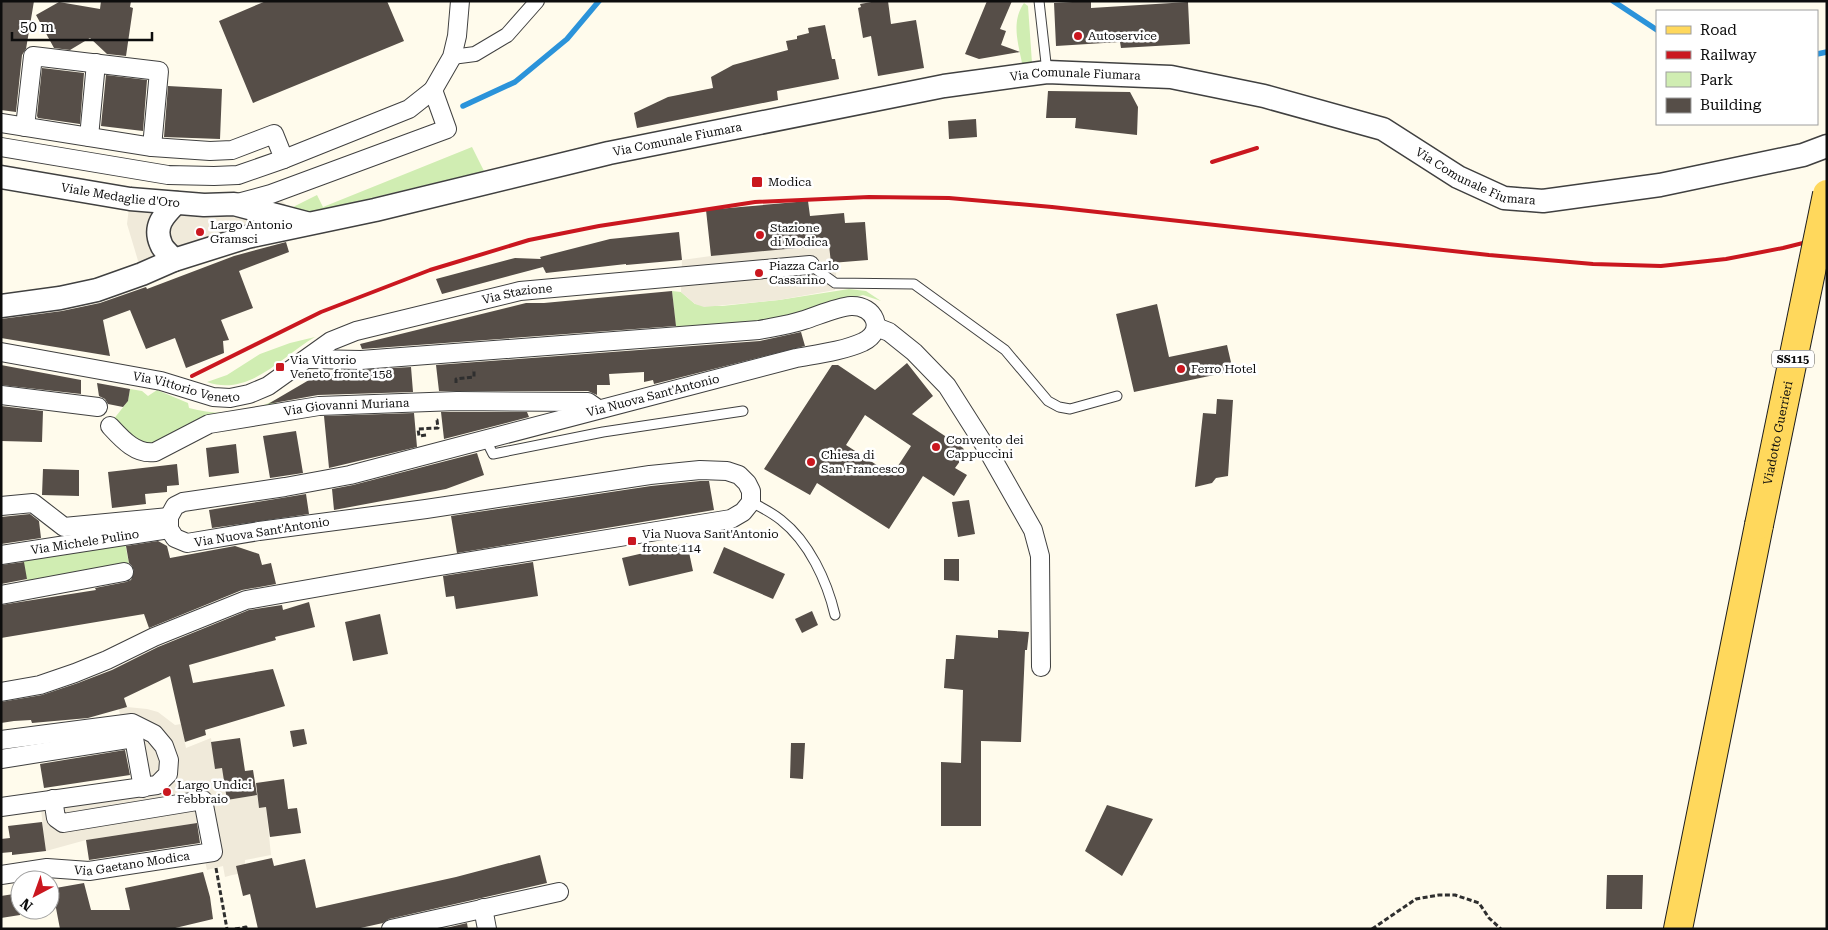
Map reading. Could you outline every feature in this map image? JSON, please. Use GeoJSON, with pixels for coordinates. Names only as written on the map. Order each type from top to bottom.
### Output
{"type":"FeatureCollection","features":[{"type":"Feature","properties":{"kind":"main road","name":"Viadotto Guerrieri"},"geometry":{"type":"LineString","coordinates":[[1678,929],[1827,194]]}},
{"type":"Feature","properties":{"kind":"street"},"geometry":{"type":"LineString","coordinates":[[1,147],[168,175],[238,175],[284,159],[409,109],[433,90],[452,57],[457,36],[460,1]]}},
{"type":"Feature","properties":{"kind":"street"},"geometry":{"type":"LineString","coordinates":[[452,57],[475,54],[507,35],[537,1]]}},
{"type":"Feature","properties":{"kind":"street"},"geometry":{"type":"LineString","coordinates":[[25,127],[33,56],[160,71],[152,147]]}},
{"type":"Feature","properties":{"kind":"street"},"geometry":{"type":"LineString","coordinates":[[89,137],[96,64]]}},
{"type":"Feature","properties":{"kind":"street","name":"Via Comunale Fiumara"},"geometry":{"type":"LineString","coordinates":[[1,306],[60,298],[98,290],[142,274],[256,225],[309,223],[375,210],[609,153],[944,86],[1047,72],[1171,77],[1273,98],[1383,129],[1458,177],[1504,198],[1544,201],[1660,185],[1804,155],[1827,146]]}},
{"type":"Feature","properties":{"kind":"street"},"geometry":{"type":"LineString","coordinates":[[238,175],[241,204],[447,129],[433,90]]}},
{"type":"Feature","properties":{"kind":"street"},"geometry":{"type":"LineString","coordinates":[[1,123],[152,147],[210,151],[232,150],[274,134],[284,159]]}},
{"type":"Feature","properties":{"kind":"street","name":"Viale Medaglie d'Oro"},"geometry":{"type":"LineString","coordinates":[[1,177],[130,199],[204,205],[241,204],[256,225],[309,223]]}},
{"type":"Feature","properties":{"kind":"street"},"geometry":{"type":"LineString","coordinates":[[256,225],[296,185]]}},
{"type":"Feature","properties":{"kind":"street"},"geometry":{"type":"LineString","coordinates":[[174,260],[161,245],[158,225],[176,203]]}},
{"type":"Feature","properties":{"kind":"street","name":"Via Stazione"},"geometry":{"type":"LineString","coordinates":[[356,331],[520,291],[810,265]]}},
{"type":"Feature","properties":{"kind":"street"},"geometry":{"type":"LineString","coordinates":[[307,360],[362,360],[759,330],[799,322],[850,306],[861,307],[870,311],[875,318],[876,327],[889,332],[914,352],[947,386],[987,449],[1033,530],[1040,556],[1041,667]]}},
{"type":"Feature","properties":{"kind":"street","name":"Via Nuova Sant'Antonio"},"geometry":{"type":"LineString","coordinates":[[751,502],[752,491],[739,475],[727,471],[700,470],[650,475],[187,543],[175,538],[169,523],[175,506],[183,502],[284,488],[350,475],[796,358],[852,346],[872,336],[876,327]]}},
{"type":"Feature","properties":{"kind":"street","name":"Via Vittorio Veneto"},"geometry":{"type":"LineString","coordinates":[[1,352],[162,381],[212,397],[230,398],[249,394],[268,386],[307,360],[331,341],[356,331]]}},
{"type":"Feature","properties":{"kind":"street"},"geometry":{"type":"LineString","coordinates":[[1,395],[98,407]]}},
{"type":"Feature","properties":{"kind":"street","name":"Via Giovanni Muriana"},"geometry":{"type":"LineString","coordinates":[[110,426],[120,437],[139,452],[146,454],[155,452],[209,424],[319,406],[456,402],[588,402],[598,409]]}},
{"type":"Feature","properties":{"kind":"street"},"geometry":{"type":"LineString","coordinates":[[1,692],[40,685],[75,673],[154,637],[246,600],[428,568],[731,519],[743,512],[751,502]]}},
{"type":"Feature","properties":{"kind":"street"},"geometry":{"type":"LineString","coordinates":[[1,506],[33,503],[64,527],[169,523]]}},
{"type":"Feature","properties":{"kind":"street","name":"Via Michele Pulino"},"geometry":{"type":"LineString","coordinates":[[1,555],[169,523]]}},
{"type":"Feature","properties":{"kind":"street"},"geometry":{"type":"LineString","coordinates":[[1,595],[124,572]]}},
{"type":"Feature","properties":{"kind":"street"},"geometry":{"type":"LineString","coordinates":[[1,740],[128,731],[154,734],[164,746],[169,760],[168,774],[156,785],[1,807]]}},
{"type":"Feature","properties":{"kind":"street"},"geometry":{"type":"LineString","coordinates":[[1,759],[128,731]]}},
{"type":"Feature","properties":{"kind":"street"},"geometry":{"type":"LineString","coordinates":[[128,731],[138,788]]}},
{"type":"Feature","properties":{"kind":"street","name":"Via Gaetano Modica"},"geometry":{"type":"LineString","coordinates":[[1,875],[47,868],[89,871],[213,852],[203,800],[63,823],[56,818],[53,800]]}},
{"type":"Feature","properties":{"kind":"street"},"geometry":{"type":"LineString","coordinates":[[391,929],[559,892]]}},
{"type":"Feature","properties":{"kind":"street"},"geometry":{"type":"LineString","coordinates":[[483,908],[487,929]]}},
{"type":"Feature","properties":{"kind":"lane"},"geometry":{"type":"LineString","coordinates":[[1039,1],[1047,72]]}},
{"type":"Feature","properties":{"kind":"lane"},"geometry":{"type":"LineString","coordinates":[[810,265],[835,283],[914,284],[1005,350],[1048,401],[1058,407],[1070,409],[1117,396]]}},
{"type":"Feature","properties":{"kind":"lane"},"geometry":{"type":"LineString","coordinates":[[486,440],[493,454],[603,432],[743,410]]}},
{"type":"Feature","properties":{"kind":"lane"},"geometry":{"type":"LineString","coordinates":[[751,502],[781,520],[792,530],[806,548],[830,595],[835,615]]}},
{"type":"Feature","properties":{"kind":"path"},"geometry":{"type":"LineString","coordinates":[[456,385],[456,378],[474,377],[474,371],[465,371]]}},
{"type":"Feature","properties":{"kind":"path"},"geometry":{"type":"LineString","coordinates":[[431,421],[437,420],[438,428],[418,429],[418,436],[432,435]]}},
{"type":"Feature","properties":{"kind":"path"},"geometry":{"type":"LineString","coordinates":[[216,868],[227,929]]}},
{"type":"Feature","properties":{"kind":"path"},"geometry":{"type":"LineString","coordinates":[[1372,929],[1416,899],[1455,894],[1479,903],[1489,918],[1501,929]]}},
{"type":"Feature","properties":{"kind":"path"},"geometry":{"type":"LineString","coordinates":[[234,929],[246,927],[246,929]]}},
{"type":"Feature","properties":{"kind":"green space"},"geometry":{"type":"Polygon","coordinates":[[[1024,3],[1028,6],[1032,63],[1022,63],[1017,40],[1018,17],[1024,3]]]}},
{"type":"Feature","properties":{"kind":"green space"},"geometry":{"type":"Polygon","coordinates":[[[472,147],[484,171],[292,217],[289,209],[317,195],[323,207],[472,147]]]}},
{"type":"Feature","properties":{"kind":"green space"},"geometry":{"type":"Polygon","coordinates":[[[849,289],[866,291],[881,301],[863,295],[764,322],[676,328],[672,291],[681,292],[695,304],[722,306],[779,300],[849,289]]]}},
{"type":"Feature","properties":{"kind":"green space"},"geometry":{"type":"Polygon","coordinates":[[[315,337],[278,364],[251,379],[237,384],[223,385],[207,382],[227,375],[260,354],[290,343],[315,337]]]}},
{"type":"Feature","properties":{"kind":"green space"},"geometry":{"type":"Polygon","coordinates":[[[130,389],[142,391],[148,396],[157,390],[188,403],[189,408],[200,411],[222,413],[243,411],[275,400],[279,406],[146,448],[113,420],[128,401],[130,389]]]}},
{"type":"Feature","properties":{"kind":"green space"},"geometry":{"type":"Polygon","coordinates":[[[125,543],[129,564],[27,582],[23,561],[125,543]]]}},
{"type":"Feature","properties":{"kind":"shaded area","name":"Largo Antonio Gramsci"},"geometry":{"type":"Polygon","coordinates":[[[280,198],[289,209],[293,219],[142,274],[127,224],[130,199],[280,198]]]}},
{"type":"Feature","properties":{"kind":"shaded area","name":"Piazza Carlo Cassarino"},"geometry":{"type":"Polygon","coordinates":[[[829,242],[837,262],[835,290],[779,300],[704,307],[695,304],[681,292],[682,260],[813,246],[829,242]]]}},
{"type":"Feature","properties":{"kind":"shaded area","name":"Largo Undici Febbraio"},"geometry":{"type":"Polygon","coordinates":[[[127,707],[158,712],[175,725],[181,724],[186,748],[211,738],[215,769],[227,767],[227,800],[257,795],[259,808],[266,807],[271,855],[245,860],[245,864],[238,874],[225,877],[223,866],[207,870],[197,823],[86,840],[46,851],[40,801],[133,789],[119,709],[127,707]]]}},
{"type":"Feature","properties":{"kind":"building"},"geometry":{"type":"Polygon","coordinates":[[[1,1],[34,1],[26,49],[22,55],[16,112],[1,110],[1,1]]]}},
{"type":"Feature","properties":{"kind":"building"},"geometry":{"type":"Polygon","coordinates":[[[101,1],[131,1],[130,7],[133,8],[126,56],[107,54],[90,38],[70,50],[54,48],[36,15],[59,2],[100,9],[101,1]]]}},
{"type":"Feature","properties":{"kind":"building"},"geometry":{"type":"Polygon","coordinates":[[[266,1],[387,1],[404,41],[253,103],[219,21],[266,1]]]}},
{"type":"Feature","properties":{"kind":"building"},"geometry":{"type":"Polygon","coordinates":[[[888,1],[891,24],[916,20],[924,68],[878,76],[871,36],[863,38],[858,8],[861,7],[860,4],[888,1]]]}},
{"type":"Feature","properties":{"kind":"building"},"geometry":{"type":"Polygon","coordinates":[[[987,1],[1012,1],[1000,29],[1006,31],[1001,45],[1020,52],[979,59],[965,54],[987,1]]]}},
{"type":"Feature","properties":{"kind":"building"},"geometry":{"type":"Polygon","coordinates":[[[1091,1],[1091,8],[1188,2],[1190,44],[1121,48],[1120,42],[1056,46],[1054,3],[1091,1]]]}},
{"type":"Feature","properties":{"kind":"building"},"geometry":{"type":"Polygon","coordinates":[[[825,25],[832,59],[835,59],[839,79],[777,91],[778,100],[637,128],[634,113],[668,97],[713,88],[711,77],[733,65],[788,50],[786,41],[797,39],[797,36],[809,33],[808,28],[825,25]]]}},
{"type":"Feature","properties":{"kind":"building"},"geometry":{"type":"Polygon","coordinates":[[[42,68],[84,73],[80,124],[38,118],[42,68]]]}},
{"type":"Feature","properties":{"kind":"building"},"geometry":{"type":"Polygon","coordinates":[[[106,75],[147,80],[143,131],[101,126],[106,75]]]}},
{"type":"Feature","properties":{"kind":"building"},"geometry":{"type":"Polygon","coordinates":[[[168,86],[222,89],[220,139],[164,137],[168,86]]]}},
{"type":"Feature","properties":{"kind":"building"},"geometry":{"type":"Polygon","coordinates":[[[1048,91],[1130,92],[1138,107],[1137,135],[1075,128],[1076,118],[1046,118],[1048,91]]]}},
{"type":"Feature","properties":{"kind":"building"},"geometry":{"type":"Polygon","coordinates":[[[976,119],[977,137],[949,139],[948,121],[976,119]]]}},
{"type":"Feature","properties":{"kind":"building"},"geometry":{"type":"Polygon","coordinates":[[[808,201],[810,216],[844,213],[845,223],[865,222],[868,260],[831,263],[829,245],[711,256],[706,210],[808,201]]]}},
{"type":"Feature","properties":{"kind":"building"},"geometry":{"type":"Polygon","coordinates":[[[679,232],[682,260],[546,273],[543,267],[442,294],[436,279],[515,258],[541,259],[540,257],[610,239],[679,232]]]}},
{"type":"Feature","properties":{"kind":"building"},"geometry":{"type":"Polygon","coordinates":[[[286,242],[289,252],[239,271],[253,308],[221,320],[229,340],[223,341],[224,353],[186,368],[175,338],[146,349],[130,310],[103,320],[110,356],[1,338],[1,319],[62,311],[100,303],[146,287],[147,289],[234,256],[286,242]]]}},
{"type":"Feature","properties":{"kind":"building"},"geometry":{"type":"Polygon","coordinates":[[[672,291],[676,326],[362,349],[360,344],[526,303],[672,291]]]}},
{"type":"Feature","properties":{"kind":"building"},"geometry":{"type":"Polygon","coordinates":[[[1157,304],[1169,357],[1227,345],[1233,371],[1134,392],[1116,314],[1157,304]]]}},
{"type":"Feature","properties":{"kind":"building"},"geometry":{"type":"Polygon","coordinates":[[[801,332],[805,346],[654,384],[653,380],[644,382],[644,372],[609,374],[610,385],[597,385],[597,395],[588,391],[439,391],[436,365],[760,341],[801,332]]]}},
{"type":"Feature","properties":{"kind":"building"},"geometry":{"type":"Polygon","coordinates":[[[907,363],[933,396],[912,414],[963,448],[966,453],[955,468],[967,475],[954,496],[923,476],[889,529],[817,483],[810,495],[764,469],[832,365],[838,365],[875,390],[907,363]],[[865,415],[846,445],[892,475],[911,446],[865,415]]]}},
{"type":"Feature","properties":{"kind":"building"},"geometry":{"type":"Polygon","coordinates":[[[1,365],[81,380],[81,394],[1,385],[1,365]]]}},
{"type":"Feature","properties":{"kind":"building"},"geometry":{"type":"Polygon","coordinates":[[[411,367],[413,392],[318,395],[268,404],[309,380],[339,371],[411,367]]]}},
{"type":"Feature","properties":{"kind":"building"},"geometry":{"type":"Polygon","coordinates":[[[97,383],[130,389],[128,401],[123,407],[108,404],[105,399],[99,396],[97,383]]]}},
{"type":"Feature","properties":{"kind":"building"},"geometry":{"type":"Polygon","coordinates":[[[1217,399],[1233,400],[1228,476],[1216,478],[1212,483],[1195,487],[1203,413],[1216,414],[1217,399]]]}},
{"type":"Feature","properties":{"kind":"building"},"geometry":{"type":"Polygon","coordinates":[[[1,406],[43,411],[42,442],[1,441],[1,406]]]}},
{"type":"Feature","properties":{"kind":"building"},"geometry":{"type":"Polygon","coordinates":[[[441,412],[527,412],[529,417],[444,439],[441,412]]]}},
{"type":"Feature","properties":{"kind":"building"},"geometry":{"type":"Polygon","coordinates":[[[414,413],[417,447],[329,468],[324,416],[414,413]]]}},
{"type":"Feature","properties":{"kind":"building"},"geometry":{"type":"Polygon","coordinates":[[[296,431],[303,473],[270,478],[263,436],[296,431]]]}},
{"type":"Feature","properties":{"kind":"building"},"geometry":{"type":"Polygon","coordinates":[[[236,444],[239,473],[209,477],[206,448],[236,444]]]}},
{"type":"Feature","properties":{"kind":"building"},"geometry":{"type":"Polygon","coordinates":[[[477,453],[484,475],[446,489],[334,510],[332,489],[477,453]]]}},
{"type":"Feature","properties":{"kind":"building"},"geometry":{"type":"Polygon","coordinates":[[[177,464],[179,485],[167,486],[167,492],[145,494],[146,504],[112,508],[108,472],[177,464]]]}},
{"type":"Feature","properties":{"kind":"building"},"geometry":{"type":"Polygon","coordinates":[[[43,469],[79,470],[79,496],[42,495],[43,469]]]}},
{"type":"Feature","properties":{"kind":"building"},"geometry":{"type":"Polygon","coordinates":[[[709,481],[714,510],[457,553],[451,516],[651,486],[709,481]]]}},
{"type":"Feature","properties":{"kind":"building"},"geometry":{"type":"Polygon","coordinates":[[[306,494],[309,514],[212,528],[209,510],[306,494]]]}},
{"type":"Feature","properties":{"kind":"building"},"geometry":{"type":"Polygon","coordinates":[[[969,500],[975,534],[958,537],[952,502],[969,500]]]}},
{"type":"Feature","properties":{"kind":"building"},"geometry":{"type":"Polygon","coordinates":[[[30,514],[39,521],[41,538],[1,544],[1,517],[30,514]]]}},
{"type":"Feature","properties":{"kind":"building"},"geometry":{"type":"Polygon","coordinates":[[[158,541],[167,546],[170,558],[235,546],[259,554],[262,565],[271,563],[276,584],[242,590],[149,628],[144,614],[1,638],[1,605],[96,590],[95,588],[131,580],[134,571],[129,563],[126,546],[158,541]]]}},
{"type":"Feature","properties":{"kind":"building"},"geometry":{"type":"Polygon","coordinates":[[[687,543],[693,571],[629,586],[622,558],[687,543]]]}},
{"type":"Feature","properties":{"kind":"building"},"geometry":{"type":"Polygon","coordinates":[[[724,547],[785,574],[773,599],[713,573],[724,547]]]}},
{"type":"Feature","properties":{"kind":"building"},"geometry":{"type":"Polygon","coordinates":[[[944,559],[959,559],[959,581],[944,580],[944,559]]]}},
{"type":"Feature","properties":{"kind":"building"},"geometry":{"type":"Polygon","coordinates":[[[24,562],[27,579],[1,584],[1,565],[24,562]]]}},
{"type":"Feature","properties":{"kind":"building"},"geometry":{"type":"Polygon","coordinates":[[[533,562],[538,596],[456,609],[454,596],[446,597],[443,576],[533,562]]]}},
{"type":"Feature","properties":{"kind":"building"},"geometry":{"type":"Polygon","coordinates":[[[309,602],[315,627],[275,637],[276,640],[189,665],[193,683],[273,669],[285,706],[205,730],[206,735],[185,742],[170,676],[124,698],[127,707],[88,718],[32,723],[31,720],[1,723],[1,702],[42,695],[78,683],[112,670],[158,647],[249,610],[282,605],[283,610],[309,602]]]}},
{"type":"Feature","properties":{"kind":"building"},"geometry":{"type":"Polygon","coordinates":[[[812,611],[818,625],[802,633],[795,619],[812,611]]]}},
{"type":"Feature","properties":{"kind":"building"},"geometry":{"type":"Polygon","coordinates":[[[380,614],[388,654],[353,661],[345,622],[380,614]]]}},
{"type":"Feature","properties":{"kind":"building"},"geometry":{"type":"Polygon","coordinates":[[[998,630],[1029,632],[1027,650],[1025,650],[1021,742],[981,741],[981,826],[941,826],[941,762],[961,763],[963,690],[944,688],[946,659],[954,659],[956,635],[998,638],[998,630]]]}},
{"type":"Feature","properties":{"kind":"building"},"geometry":{"type":"Polygon","coordinates":[[[304,729],[307,744],[293,747],[290,731],[304,729]]]}},
{"type":"Feature","properties":{"kind":"building"},"geometry":{"type":"Polygon","coordinates":[[[240,738],[245,771],[253,770],[257,795],[227,800],[222,768],[215,769],[211,742],[240,738]]]}},
{"type":"Feature","properties":{"kind":"building"},"geometry":{"type":"Polygon","coordinates":[[[791,743],[805,743],[803,779],[790,778],[791,743]]]}},
{"type":"Feature","properties":{"kind":"building"},"geometry":{"type":"Polygon","coordinates":[[[125,750],[130,775],[44,788],[40,764],[125,750]]]}},
{"type":"Feature","properties":{"kind":"building"},"geometry":{"type":"Polygon","coordinates":[[[284,779],[288,809],[297,808],[301,833],[270,837],[266,807],[259,808],[256,783],[284,779]]]}},
{"type":"Feature","properties":{"kind":"building"},"geometry":{"type":"Polygon","coordinates":[[[1107,805],[1153,819],[1122,876],[1085,851],[1107,805]]]}},
{"type":"Feature","properties":{"kind":"building"},"geometry":{"type":"Polygon","coordinates":[[[42,822],[46,851],[12,855],[12,852],[1,853],[1,839],[10,838],[8,826],[42,822]]]}},
{"type":"Feature","properties":{"kind":"building"},"geometry":{"type":"Polygon","coordinates":[[[197,823],[200,843],[89,860],[86,840],[197,823]]]}},
{"type":"Feature","properties":{"kind":"building"},"geometry":{"type":"Polygon","coordinates":[[[540,855],[547,883],[389,919],[383,923],[356,929],[258,929],[250,894],[243,896],[236,866],[272,858],[274,866],[305,859],[316,908],[456,877],[540,855]]]}},
{"type":"Feature","properties":{"kind":"building"},"geometry":{"type":"Polygon","coordinates":[[[203,872],[210,897],[213,919],[171,929],[60,929],[58,920],[60,920],[60,887],[84,883],[91,910],[130,910],[125,888],[203,872]]]}},
{"type":"Feature","properties":{"kind":"building"},"geometry":{"type":"Polygon","coordinates":[[[1607,875],[1643,875],[1642,909],[1606,909],[1607,875]]]}},
{"type":"Feature","properties":{"kind":"building"},"geometry":{"type":"Polygon","coordinates":[[[10,895],[10,917],[1,918],[1,896],[10,895]]]}},
{"type":"Feature","properties":{"kind":"building"},"geometry":{"type":"Polygon","coordinates":[[[467,923],[468,929],[442,929],[467,923]]]}},
{"type":"Feature","properties":{"kind":"waterway"},"geometry":{"type":"LineString","coordinates":[[463,106],[515,82],[567,39],[599,1]]}},
{"type":"Feature","properties":{"kind":"waterway"},"geometry":{"type":"LineString","coordinates":[[1613,1],[1656,29]]}},
{"type":"Feature","properties":{"kind":"waterway"},"geometry":{"type":"LineString","coordinates":[[1818,54],[1827,52]]}},
{"type":"Feature","properties":{"kind":"railway"},"geometry":{"type":"LineString","coordinates":[[1212,162],[1257,148]]}},
{"type":"Feature","properties":{"kind":"railway"},"geometry":{"type":"LineString","coordinates":[[192,376],[321,312],[430,270],[529,240],[599,226],[755,202],[869,197],[949,198],[1052,207],[1489,255],[1593,264],[1661,266],[1726,259],[1827,237]]}},
{"type":"Feature","properties":{"kind":"place","name":"Autoservice"},"geometry":{"type":"Point","coordinates":[1078,36]}},
{"type":"Feature","properties":{"kind":"place","name":"Modica"},"geometry":{"type":"Point","coordinates":[757,182]}},
{"type":"Feature","properties":{"kind":"place","name":"Largo Antonio Gramsci"},"geometry":{"type":"Point","coordinates":[200,232]}},
{"type":"Feature","properties":{"kind":"place","name":"Stazione di Modica"},"geometry":{"type":"Point","coordinates":[760,235]}},
{"type":"Feature","properties":{"kind":"place","name":"Piazza Carlo Cassarino"},"geometry":{"type":"Point","coordinates":[759,273]}},
{"type":"Feature","properties":{"kind":"place","name":"Via Vittorio Veneto fronte 158"},"geometry":{"type":"Point","coordinates":[280,367]}},
{"type":"Feature","properties":{"kind":"place","name":"Ferro Hotel"},"geometry":{"type":"Point","coordinates":[1181,369]}},
{"type":"Feature","properties":{"kind":"place","name":"Convento dei Cappuccini"},"geometry":{"type":"Point","coordinates":[936,447]}},
{"type":"Feature","properties":{"kind":"place","name":"Chiesa di San Francesco"},"geometry":{"type":"Point","coordinates":[811,462]}},
{"type":"Feature","properties":{"kind":"place","name":"Via Nuova Sant'Antonio fronte 114"},"geometry":{"type":"Point","coordinates":[632,541]}},
{"type":"Feature","properties":{"kind":"place","name":"Largo Undici Febbraio"},"geometry":{"type":"Point","coordinates":[167,792]}}]}
